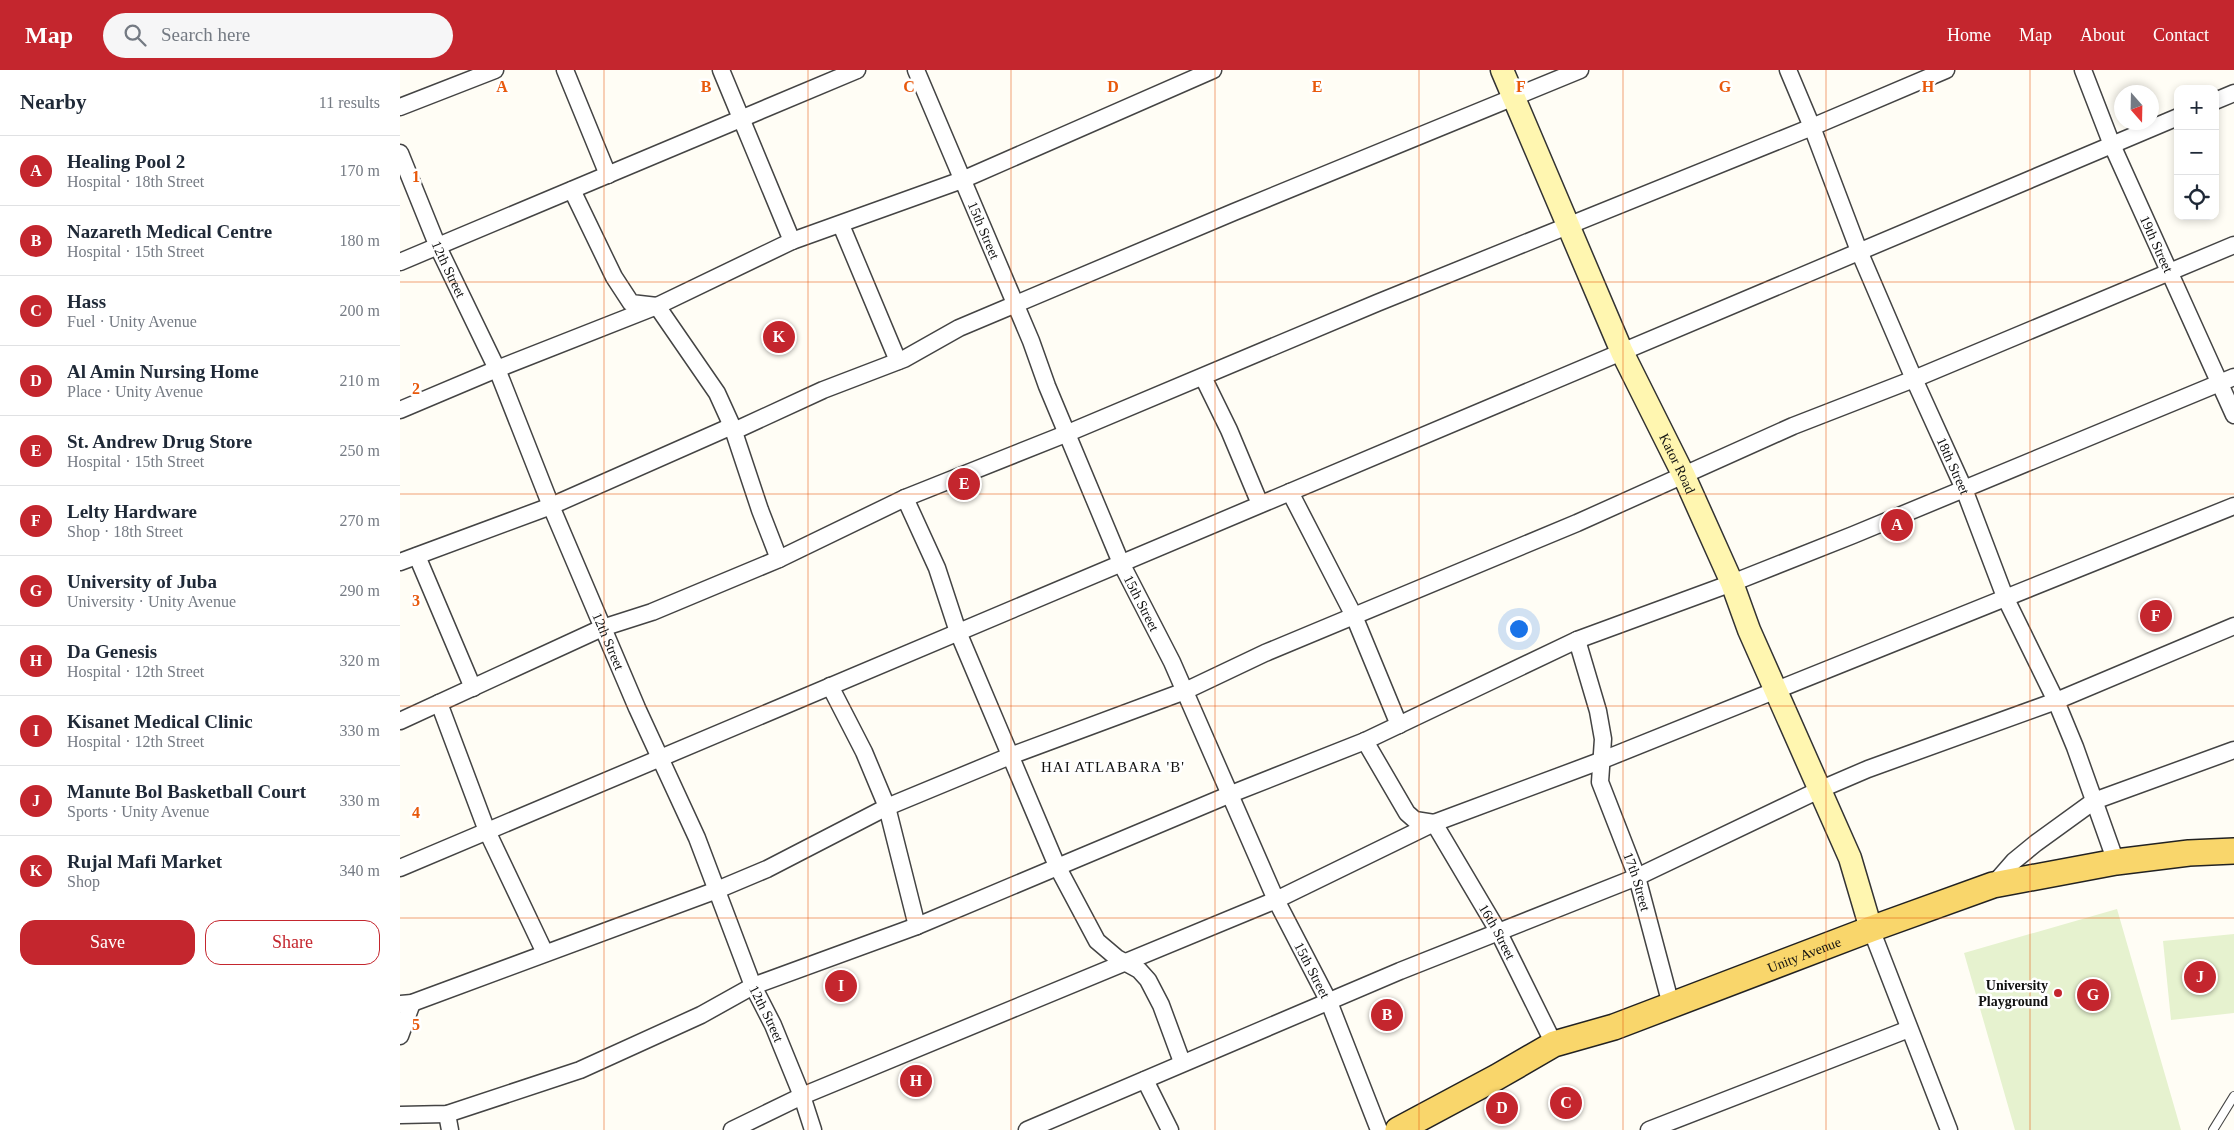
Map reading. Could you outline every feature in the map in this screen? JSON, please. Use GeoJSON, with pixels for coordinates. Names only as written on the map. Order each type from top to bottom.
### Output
{"type":"FeatureCollection","features":[{"type":"Feature","properties":{"kind":"main road","name":"Kator Road"},"geometry":{"type":"LineString","coordinates":[[1502,70],[1622,352],[1684,476],[1732,583],[1749,630],[1850,858],[1871,929]]}},
{"type":"Feature","properties":{"kind":"main road","name":"Unity Avenue"},"geometry":{"type":"LineString","coordinates":[[1398,1130],[1554,1044],[1614,1027],[1871,929],[1993,885],[2116,862],[2189,853],[2234,851]]}},
{"type":"Feature","properties":{"kind":"street"},"geometry":{"type":"LineString","coordinates":[[400,107],[495,70]]}},
{"type":"Feature","properties":{"kind":"street"},"geometry":{"type":"LineString","coordinates":[[565,70],[608,175]]}},
{"type":"Feature","properties":{"kind":"street"},"geometry":{"type":"LineString","coordinates":[[721,70],[792,241]]}},
{"type":"Feature","properties":{"kind":"street"},"geometry":{"type":"LineString","coordinates":[[400,262],[438,248],[857,70]]}},
{"type":"Feature","properties":{"kind":"street","name":"15th Street"},"geometry":{"type":"LineString","coordinates":[[916,70],[1121,563],[1185,691],[1276,900],[1329,1002],[1379,1130]]}},
{"type":"Feature","properties":{"kind":"street"},"geometry":{"type":"LineString","coordinates":[[400,410],[497,369],[658,306],[792,241],[962,180],[1213,70]]}},
{"type":"Feature","properties":{"kind":"street"},"geometry":{"type":"LineString","coordinates":[[400,562],[551,506],[823,390],[898,361],[959,328],[1513,96],[1580,70]]}},
{"type":"Feature","properties":{"kind":"street","name":"18th Street"},"geometry":{"type":"LineString","coordinates":[[1788,70],[1812,127],[1859,251],[1964,489],[2005,597],[2056,701],[2116,862]]}},
{"type":"Feature","properties":{"kind":"street"},"geometry":{"type":"LineString","coordinates":[[400,721],[602,628],[652,612],[779,559],[905,498],[1068,433],[1568,224],[1812,127],[1946,70]]}},
{"type":"Feature","properties":{"kind":"street","name":"19th Street"},"geometry":{"type":"LineString","coordinates":[[2083,70],[2112,145],[2170,271],[2227,380],[2234,415]]}},
{"type":"Feature","properties":{"kind":"street"},"geometry":{"type":"LineString","coordinates":[[2219,99],[2234,93]]}},
{"type":"Feature","properties":{"kind":"street"},"geometry":{"type":"LineString","coordinates":[[400,868],[2174,119]]}},
{"type":"Feature","properties":{"kind":"street","name":"12th Street"},"geometry":{"type":"LineString","coordinates":[[400,154],[438,248],[497,369],[551,506],[659,760],[697,838],[753,986],[773,1025],[802,1096],[813,1130]]}},
{"type":"Feature","properties":{"kind":"street"},"geometry":{"type":"LineString","coordinates":[[572,190],[614,277],[631,303],[658,306],[717,393],[733,428],[760,510],[779,559]]}},
{"type":"Feature","properties":{"kind":"street"},"geometry":{"type":"LineString","coordinates":[[841,225],[898,361]]}},
{"type":"Feature","properties":{"kind":"street"},"geometry":{"type":"LineString","coordinates":[[400,1036],[406,1003],[717,890],[767,869],[886,807],[1010,756],[1185,691],[1265,653],[1577,523],[1793,426],[1914,379],[2234,245]]}},
{"type":"Feature","properties":{"kind":"street"},"geometry":{"type":"LineString","coordinates":[[1202,377],[1229,430],[1260,504]]}},
{"type":"Feature","properties":{"kind":"street"},"geometry":{"type":"LineString","coordinates":[[400,1115],[446,1114],[580,1070],[701,1014],[753,986],[916,926],[1231,794],[1365,741],[1578,640],[1732,583],[2227,380]]}},
{"type":"Feature","properties":{"kind":"street"},"geometry":{"type":"LineString","coordinates":[[1290,492],[1354,616],[1399,725]]}},
{"type":"Feature","properties":{"kind":"street"},"geometry":{"type":"LineString","coordinates":[[905,498],[937,568],[958,632],[1057,866],[1098,941],[1117,958],[1139,970],[1148,980],[1161,1005],[1182,1062]]}},
{"type":"Feature","properties":{"kind":"street"},"geometry":{"type":"LineString","coordinates":[[732,1130],[802,1096],[1276,900],[1434,824],[1600,761],[2234,506]]}},
{"type":"Feature","properties":{"kind":"street"},"geometry":{"type":"LineString","coordinates":[[417,556],[473,688]]}},
{"type":"Feature","properties":{"kind":"street"},"geometry":{"type":"LineString","coordinates":[[1027,1130],[1146,1080],[1182,1062],[1498,931],[1637,877],[1819,790],[1868,769],[2056,701],[2234,626]]}},
{"type":"Feature","properties":{"kind":"street","name":"17th Street"},"geometry":{"type":"LineString","coordinates":[[1578,640],[1598,711],[1603,739],[1600,782],[1637,877],[1671,1004]]}},
{"type":"Feature","properties":{"kind":"street"},"geometry":{"type":"LineString","coordinates":[[830,686],[864,752],[886,807],[916,926]]}},
{"type":"Feature","properties":{"kind":"street"},"geometry":{"type":"LineString","coordinates":[[439,703],[487,831],[545,953]]}},
{"type":"Feature","properties":{"kind":"street"},"geometry":{"type":"LineString","coordinates":[[1365,741],[1407,813],[1415,820],[1434,824]]}},
{"type":"Feature","properties":{"kind":"street"},"geometry":{"type":"LineString","coordinates":[[1993,885],[2014,861],[2028,849],[2094,801],[2234,750]]}},
{"type":"Feature","properties":{"kind":"street","name":"16th Street"},"geometry":{"type":"LineString","coordinates":[[1434,824],[1498,931],[1554,1044]]}},
{"type":"Feature","properties":{"kind":"street"},"geometry":{"type":"LineString","coordinates":[[1871,929],[1949,1130]]}},
{"type":"Feature","properties":{"kind":"street"},"geometry":{"type":"LineString","coordinates":[[1649,1130],[1909,1029]]}},
{"type":"Feature","properties":{"kind":"street"},"geometry":{"type":"LineString","coordinates":[[1146,1080],[1170,1130]]}},
{"type":"Feature","properties":{"kind":"street"},"geometry":{"type":"LineString","coordinates":[[446,1114],[450,1130]]}},
{"type":"Feature","properties":{"kind":"lane"},"geometry":{"type":"LineString","coordinates":[[2213,1130],[2234,1096]]}},
{"type":"Feature","properties":{"kind":"green space","name":"University Playground"},"geometry":{"type":"Polygon","coordinates":[[[2117,909],[2181,1130],[2015,1130],[1964,953],[2117,909]]]}},
{"type":"Feature","properties":{"kind":"green space"},"geometry":{"type":"Polygon","coordinates":[[[2234,934],[2234,1013],[2171,1020],[2163,941],[2234,934]]]}},
{"type":"Feature","properties":{"kind":"place","name":"Rujal Mafi Market"},"geometry":{"type":"Point","coordinates":[779,337]}},
{"type":"Feature","properties":{"kind":"place","name":"St. Andrew Drug Store"},"geometry":{"type":"Point","coordinates":[964,484]}},
{"type":"Feature","properties":{"kind":"place","name":"Healing Pool 2"},"geometry":{"type":"Point","coordinates":[1897,525]}},
{"type":"Feature","properties":{"kind":"place","name":"Lelty Hardware"},"geometry":{"type":"Point","coordinates":[2156,616]}},
{"type":"Feature","properties":{"kind":"place","name":"Manute Bol Basketball Court"},"geometry":{"type":"Point","coordinates":[2200,977]}},
{"type":"Feature","properties":{"kind":"place","name":"Kisanet Medical Clinic"},"geometry":{"type":"Point","coordinates":[841,986]}},
{"type":"Feature","properties":{"kind":"place","name":"University Playground"},"geometry":{"type":"Point","coordinates":[2058,993]}},
{"type":"Feature","properties":{"kind":"place","name":"University of Juba"},"geometry":{"type":"Point","coordinates":[2093,995]}},
{"type":"Feature","properties":{"kind":"place","name":"Nazareth Medical Centre"},"geometry":{"type":"Point","coordinates":[1387,1015]}},
{"type":"Feature","properties":{"kind":"place","name":"Da Genesis"},"geometry":{"type":"Point","coordinates":[916,1081]}},
{"type":"Feature","properties":{"kind":"place","name":"Hass"},"geometry":{"type":"Point","coordinates":[1566,1103]}},
{"type":"Feature","properties":{"kind":"place","name":"Al Amin Nursing Home"},"geometry":{"type":"Point","coordinates":[1502,1108]}},
{"type":"Feature","properties":{"kind":"district","name":"HAI ATLABARA 'B'"},"geometry":{"type":"Point","coordinates":[1113,767]}}]}
